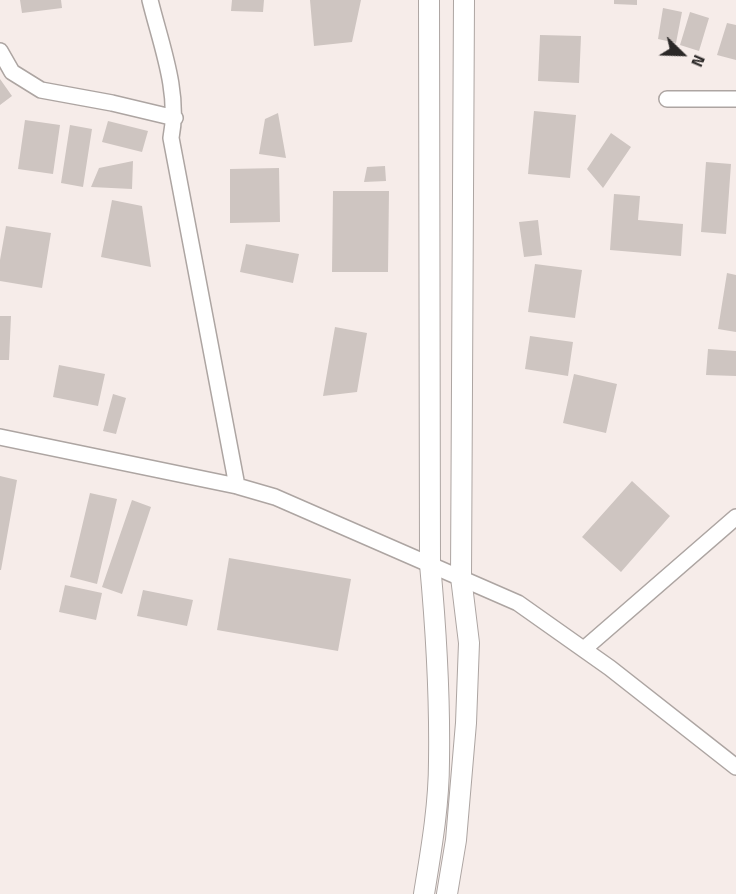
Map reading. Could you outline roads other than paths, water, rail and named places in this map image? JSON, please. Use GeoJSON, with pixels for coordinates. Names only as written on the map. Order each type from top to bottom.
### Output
{"type":"FeatureCollection","features":[{"type":"Feature","properties":{"kind":"main road"},"geometry":{"type":"LineString","coordinates":[[424,894],[432,845],[439,763],[436,635],[430,564],[429,0]]}},
{"type":"Feature","properties":{"kind":"main road"},"geometry":{"type":"LineString","coordinates":[[447,894],[456,840],[466,723],[469,643],[461,577],[464,0]]}},
{"type":"Feature","properties":{"kind":"street"},"geometry":{"type":"LineString","coordinates":[[150,0],[174,94],[175,118],[171,138],[237,486]]}},
{"type":"Feature","properties":{"kind":"street"},"geometry":{"type":"LineString","coordinates":[[0,51],[12,72],[41,90],[175,118]]}},
{"type":"Feature","properties":{"kind":"street"},"geometry":{"type":"LineString","coordinates":[[667,99],[736,99]]}},
{"type":"Feature","properties":{"kind":"street"},"geometry":{"type":"LineString","coordinates":[[0,437],[237,486],[275,496],[461,577],[518,603],[584,649],[736,767]]}},
{"type":"Feature","properties":{"kind":"street"},"geometry":{"type":"LineString","coordinates":[[584,649],[736,517]]}}]}
